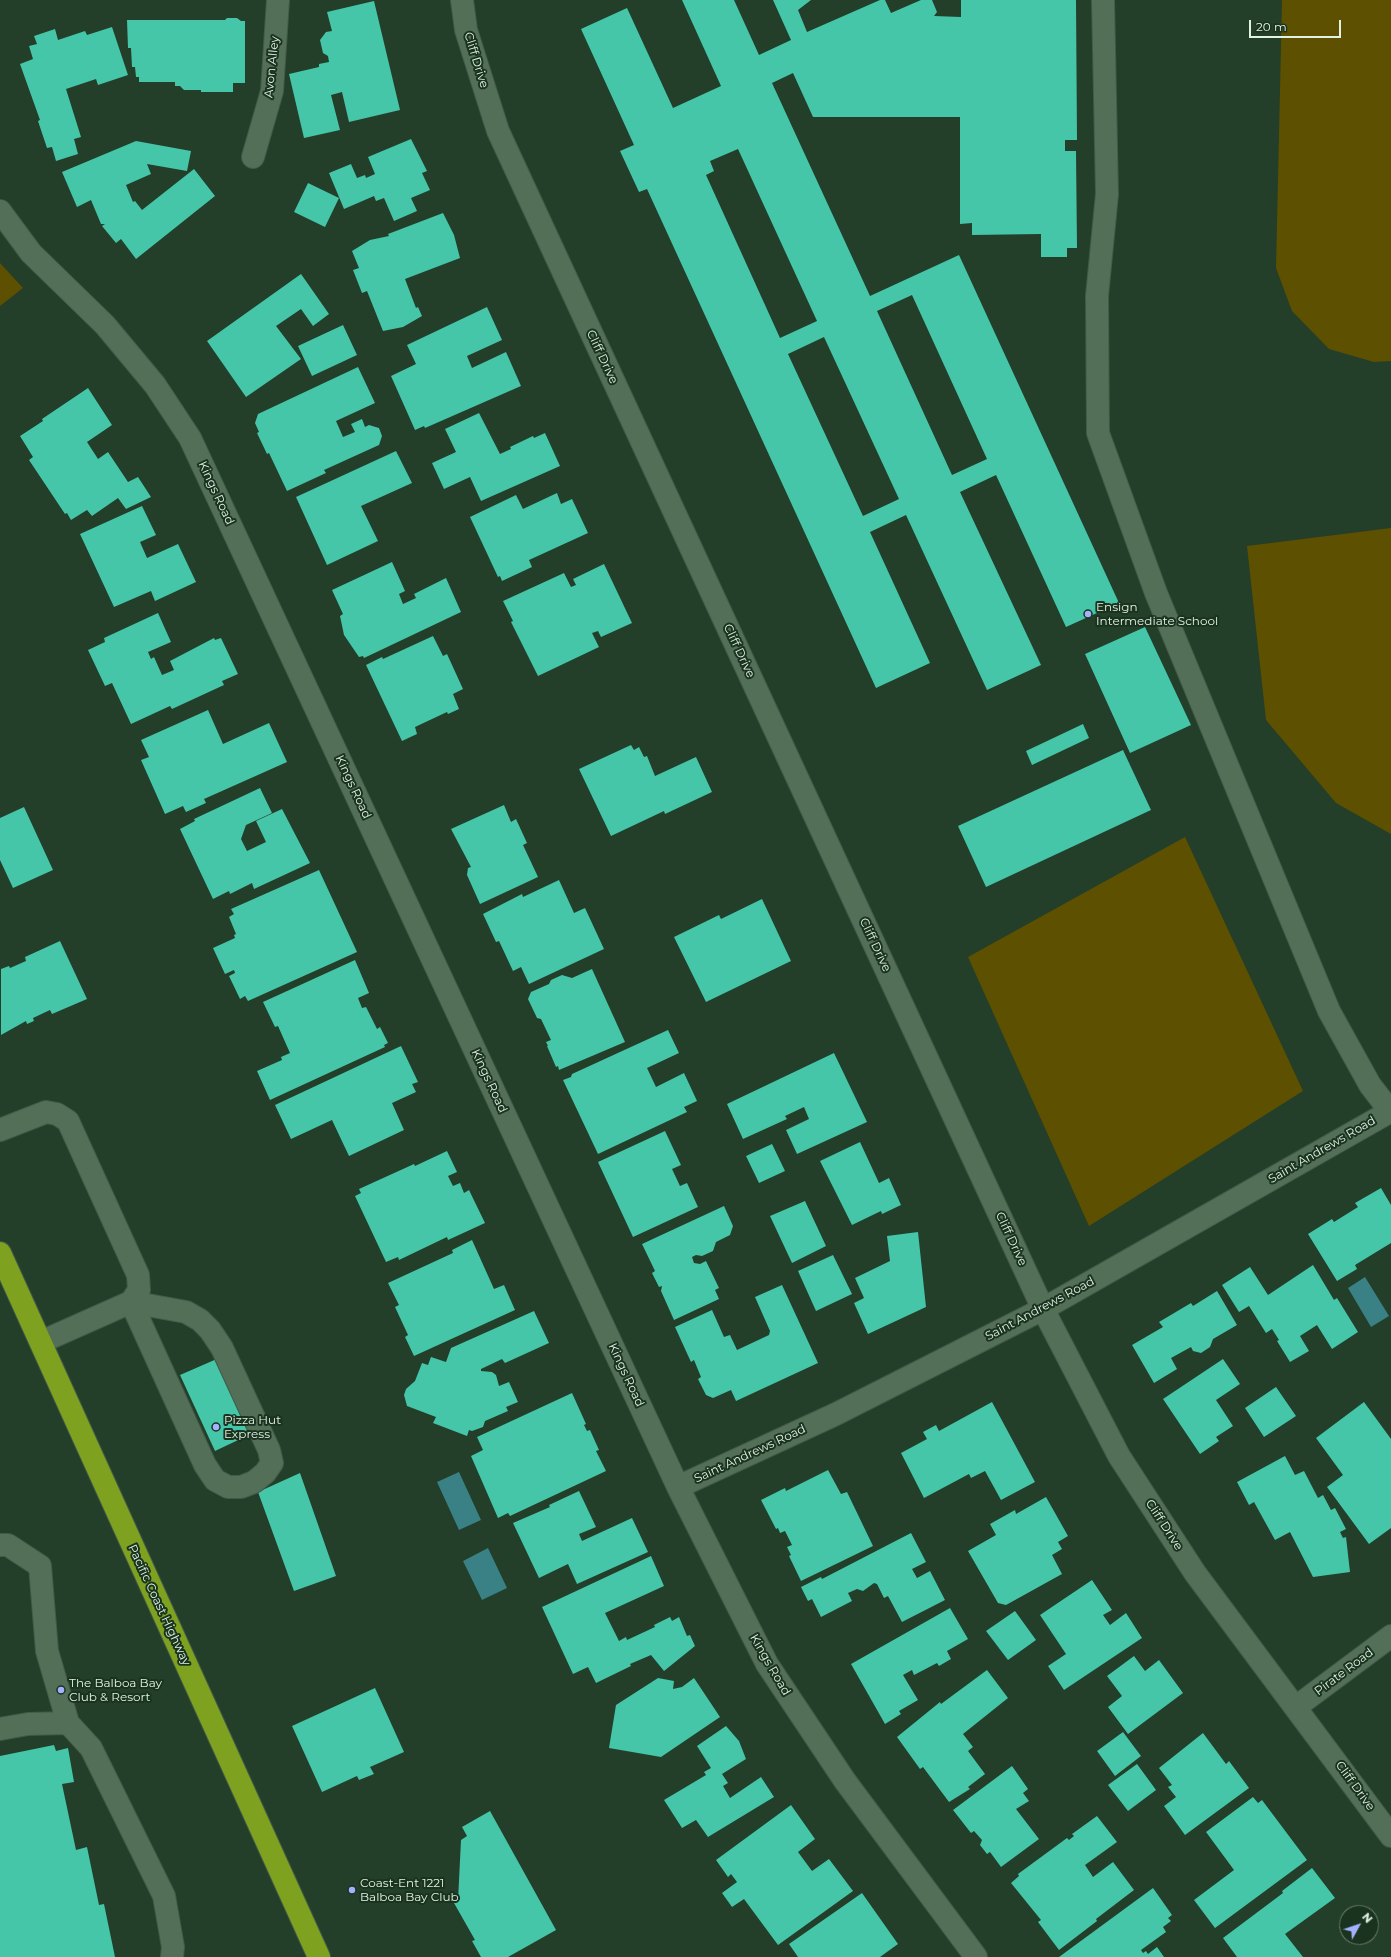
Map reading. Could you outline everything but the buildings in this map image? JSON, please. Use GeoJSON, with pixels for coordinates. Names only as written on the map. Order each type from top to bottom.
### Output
{"type":"FeatureCollection","features":[{"type":"Feature","properties":{"kind":"highway","name":"Pacific Coast Highway"},"geometry":{"type":"LineString","coordinates":[[0,1253],[319,1957]]}},
{"type":"Feature","properties":{"kind":"street","name":"Avon Alley"},"geometry":{"type":"LineString","coordinates":[[253,157],[272,91],[278,0]]}},
{"type":"Feature","properties":{"kind":"street","name":"Cliff Drive"},"geometry":{"type":"LineString","coordinates":[[462,0],[466,30],[498,131],[1043,1310],[1119,1456],[1195,1573],[1391,1836]]}},
{"type":"Feature","properties":{"kind":"street"},"geometry":{"type":"LineString","coordinates":[[1103,0],[1107,194],[1097,296],[1098,433],[1156,593],[1329,1010],[1370,1085],[1391,1111]]}},
{"type":"Feature","properties":{"kind":"street","name":"Kings Road"},"geometry":{"type":"LineString","coordinates":[[0,211],[31,253],[110,331],[155,385],[190,438],[678,1487],[772,1670],[845,1781],[976,1957]]}},
{"type":"Feature","properties":{"kind":"street","name":"Saint Andrews Road"},"geometry":{"type":"LineString","coordinates":[[678,1487],[836,1414],[1043,1310],[1391,1111]]}},
{"type":"Feature","properties":{"kind":"street"},"geometry":{"type":"LineString","coordinates":[[0,1130],[46,1112],[57,1114],[68,1121],[138,1275],[139,1290],[131,1302],[41,1342]]}},
{"type":"Feature","properties":{"kind":"street"},"geometry":{"type":"LineString","coordinates":[[131,1302],[186,1312],[200,1320],[210,1330],[222,1348],[269,1450],[272,1463],[265,1473],[254,1482],[241,1487],[228,1487],[215,1480],[205,1465],[131,1302]]}},
{"type":"Feature","properties":{"kind":"street"},"geometry":{"type":"LineString","coordinates":[[0,1545],[8,1545],[40,1566],[47,1651],[68,1723],[91,1748],[164,1896],[173,1947],[172,1957]]}},
{"type":"Feature","properties":{"kind":"street","name":"Pirate Road"},"geometry":{"type":"LineString","coordinates":[[1296,1707],[1391,1636]]}},
{"type":"Feature","properties":{"kind":"street"},"geometry":{"type":"LineString","coordinates":[[0,1729],[28,1724],[68,1723]]}},
{"type":"Feature","properties":{"kind":"shaded area"},"geometry":{"type":"Polygon","coordinates":[[[1282,0],[1391,0],[1391,361],[1374,362],[1329,349],[1292,311],[1276,268],[1282,0]]]}},
{"type":"Feature","properties":{"kind":"shaded area"},"geometry":{"type":"Polygon","coordinates":[[[0,263],[23,288],[0,306],[0,263]]]}},
{"type":"Feature","properties":{"kind":"shaded area"},"geometry":{"type":"Polygon","coordinates":[[[1391,528],[1391,834],[1336,803],[1266,720],[1247,546],[1391,528]]]}},
{"type":"Feature","properties":{"kind":"shaded area"},"geometry":{"type":"Polygon","coordinates":[[[1185,837],[1303,1091],[1089,1226],[968,957],[1185,837]]]}},
{"type":"Feature","properties":{"kind":"water"},"geometry":{"type":"Polygon","coordinates":[[[1365,1277],[1389,1316],[1371,1327],[1348,1288],[1365,1277]]]}},
{"type":"Feature","properties":{"kind":"water"},"geometry":{"type":"Polygon","coordinates":[[[459,1472],[481,1520],[459,1530],[437,1482],[459,1472]]]}},
{"type":"Feature","properties":{"kind":"water"},"geometry":{"type":"Polygon","coordinates":[[[488,1548],[507,1588],[482,1600],[463,1561],[488,1548]]]}},
{"type":"Feature","properties":{"kind":"place","name":"Ensign Intermediate School"},"geometry":{"type":"Point","coordinates":[1088,614]}},
{"type":"Feature","properties":{"kind":"place","name":"Pizza Hut Express"},"geometry":{"type":"Point","coordinates":[216,1427]}},
{"type":"Feature","properties":{"kind":"place","name":"The Balboa Bay Club & Resort"},"geometry":{"type":"Point","coordinates":[61,1690]}},
{"type":"Feature","properties":{"kind":"place","name":"Coast-Ent 1221 Balboa Bay Club"},"geometry":{"type":"Point","coordinates":[352,1890]}}]}
